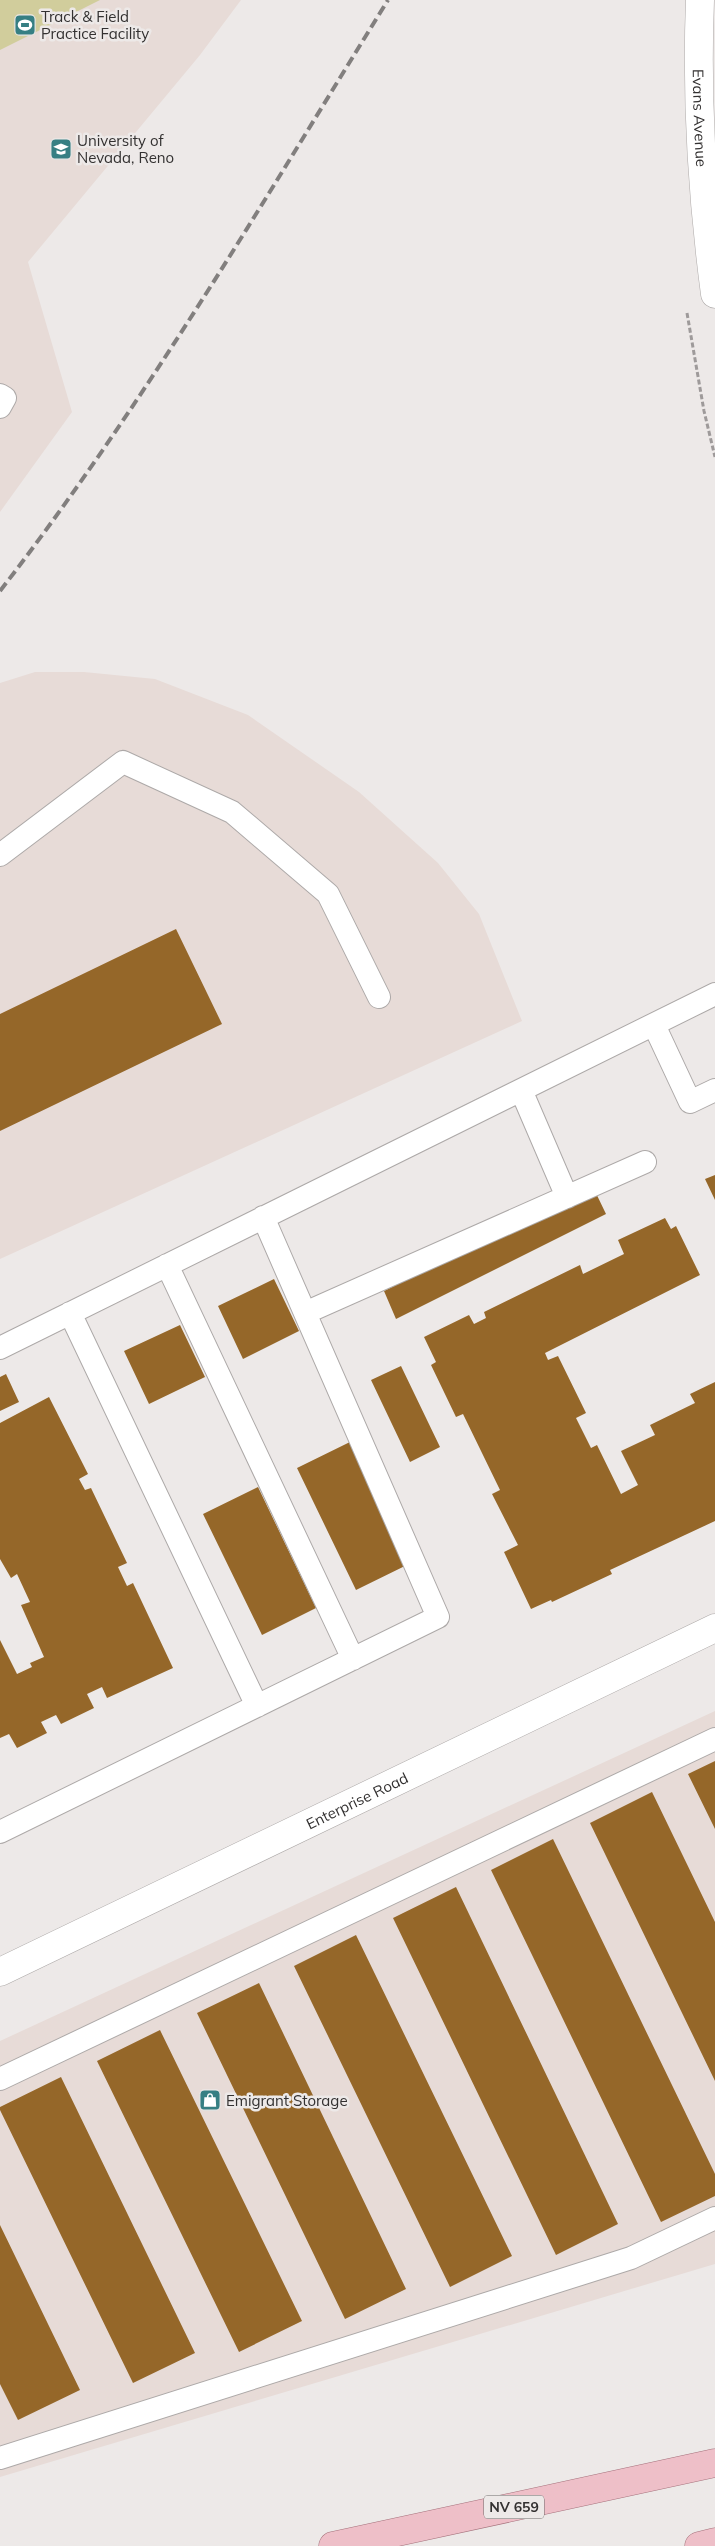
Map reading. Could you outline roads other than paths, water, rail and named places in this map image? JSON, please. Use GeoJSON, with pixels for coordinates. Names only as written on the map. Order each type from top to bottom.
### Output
{"type":"FeatureCollection","features":[{"type":"Feature","properties":{"kind":"main road","name":"NV 659"},"geometry":{"type":"LineString","coordinates":[[334,2546],[715,2464]]}},
{"type":"Feature","properties":{"kind":"main road"},"geometry":{"type":"LineString","coordinates":[[698,2546],[715,2542]]}},
{"type":"Feature","properties":{"kind":"street","name":"Evans Avenue"},"geometry":{"type":"LineString","coordinates":[[700,0],[699,110],[702,173],[715,294]]}},
{"type":"Feature","properties":{"kind":"street","name":"Enterprise Road"},"geometry":{"type":"LineString","coordinates":[[0,1972],[715,1628]]}},
{"type":"Feature","properties":{"kind":"lane"},"geometry":{"type":"LineString","coordinates":[[0,395],[5,398],[0,408]]}},
{"type":"Feature","properties":{"kind":"lane"},"geometry":{"type":"LineString","coordinates":[[0,855],[123,762],[232,812],[328,894],[379,997]]}},
{"type":"Feature","properties":{"kind":"lane"},"geometry":{"type":"LineString","coordinates":[[0,1348],[715,994]]}},
{"type":"Feature","properties":{"kind":"lane"},"geometry":{"type":"LineString","coordinates":[[654,1025],[690,1102],[715,1090]]}},
{"type":"Feature","properties":{"kind":"lane"},"geometry":{"type":"LineString","coordinates":[[521,1090],[567,1197]]}},
{"type":"Feature","properties":{"kind":"lane"},"geometry":{"type":"LineString","coordinates":[[305,1313],[645,1162]]}},
{"type":"Feature","properties":{"kind":"lane"},"geometry":{"type":"LineString","coordinates":[[0,1832],[438,1617],[263,1217]]}},
{"type":"Feature","properties":{"kind":"lane"},"geometry":{"type":"LineString","coordinates":[[167,1265],[353,1659]]}},
{"type":"Feature","properties":{"kind":"lane"},"geometry":{"type":"LineString","coordinates":[[70,1313],[257,1706]]}},
{"type":"Feature","properties":{"kind":"lane"},"geometry":{"type":"LineString","coordinates":[[0,2079],[715,1739]]}},
{"type":"Feature","properties":{"kind":"lane"},"geometry":{"type":"LineString","coordinates":[[0,2458],[631,2258],[715,2218]]}},
{"type":"Feature","properties":{"kind":"railway"},"geometry":{"type":"LineString","coordinates":[[0,591],[104,448],[202,301],[388,0]]}},
{"type":"Feature","properties":{"kind":"place","name":"Track & Field Practice Facility"},"geometry":{"type":"Point","coordinates":[25,25]}},
{"type":"Feature","properties":{"kind":"place","name":"University of Nevada, Reno"},"geometry":{"type":"Point","coordinates":[61,149]}},
{"type":"Feature","properties":{"kind":"place","name":"Emigrant Storage"},"geometry":{"type":"Point","coordinates":[210,2100]}}]}
